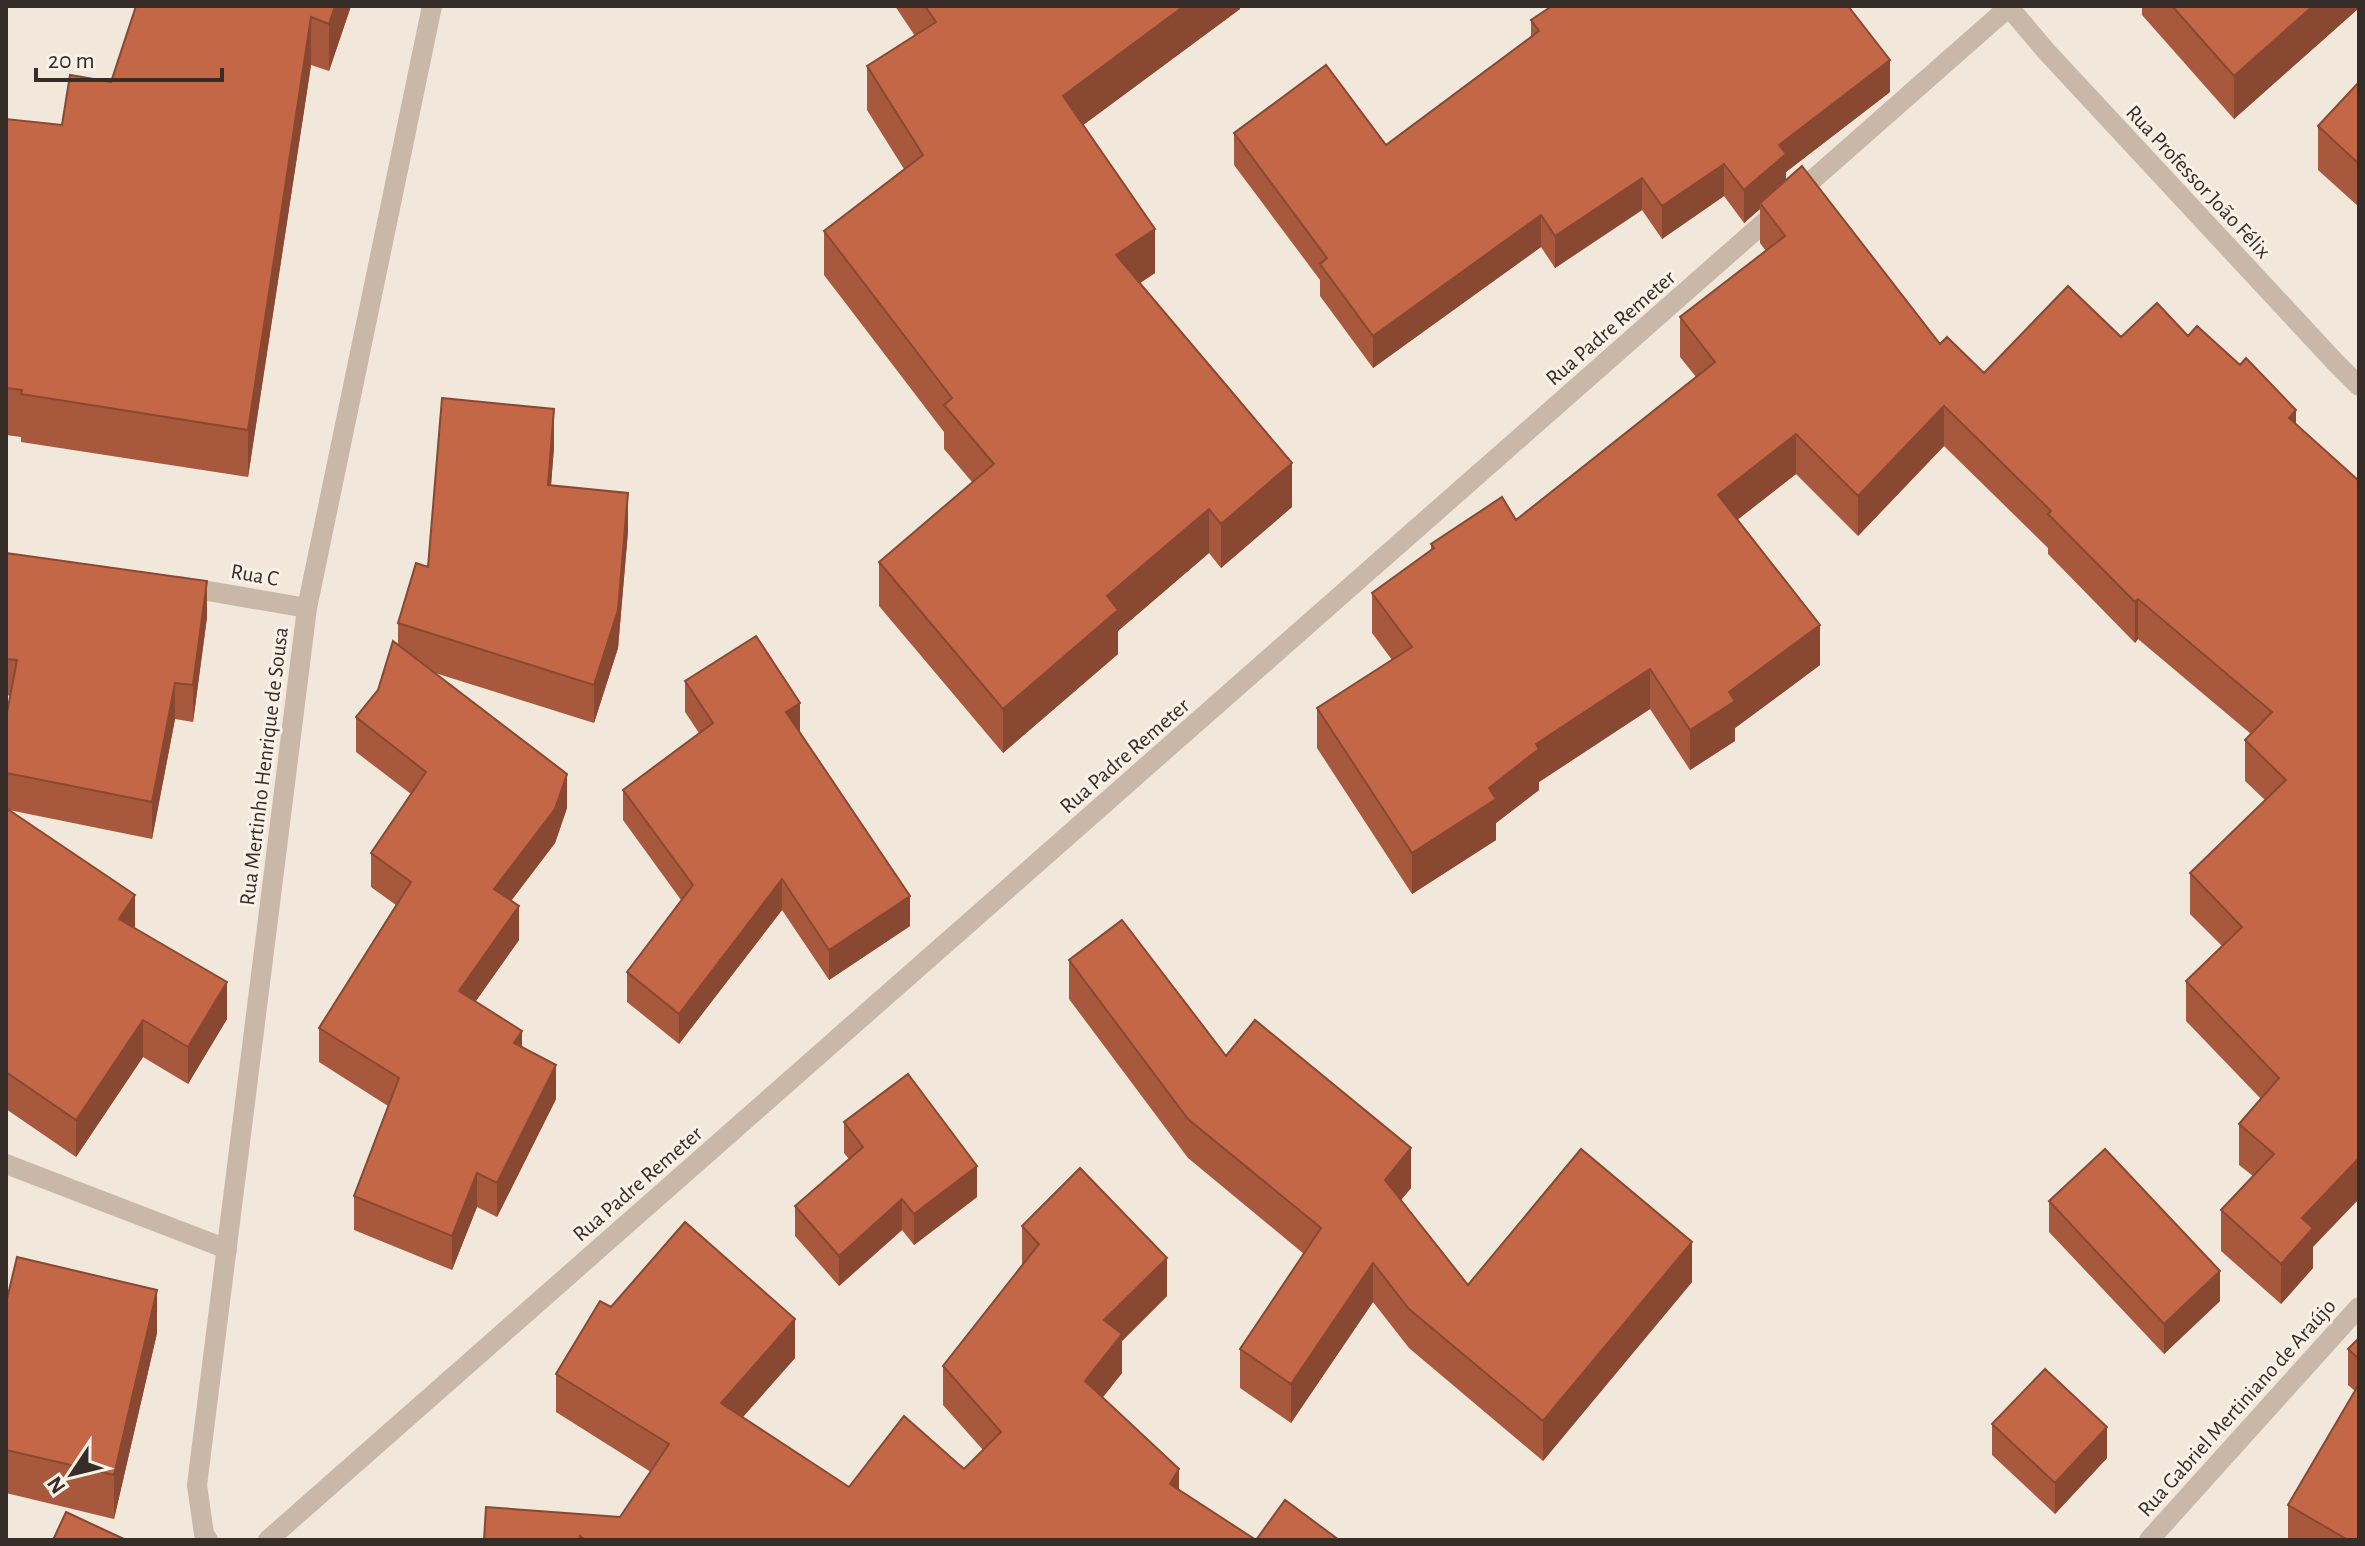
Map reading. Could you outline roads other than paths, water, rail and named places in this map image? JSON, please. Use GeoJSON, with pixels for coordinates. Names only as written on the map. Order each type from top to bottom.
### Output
{"type":"FeatureCollection","features":[{"type":"Feature","properties":{"kind":"street","name":"Rua Mertinho Henrique de Sousa"},"geometry":{"type":"LineString","coordinates":[[208,1540],[204,1534],[197,1485],[307,608],[432,6]]}},
{"type":"Feature","properties":{"kind":"street","name":"Rua Professor João Félix"},"geometry":{"type":"LineString","coordinates":[[2009,6],[2078,86],[2359,386]]}},
{"type":"Feature","properties":{"kind":"street","name":"Rua Padre Remeter"},"geometry":{"type":"LineString","coordinates":[[268,1540],[2009,6]]}},
{"type":"Feature","properties":{"kind":"street","name":"Rua C"},"geometry":{"type":"LineString","coordinates":[[157,582],[307,608]]}},
{"type":"Feature","properties":{"kind":"street"},"geometry":{"type":"LineString","coordinates":[[6,1164],[227,1249]]}},
{"type":"Feature","properties":{"kind":"street","name":"Rua Gabriel Mertiniano de Araújo"},"geometry":{"type":"LineString","coordinates":[[2149,1540],[2359,1307]]}}]}
